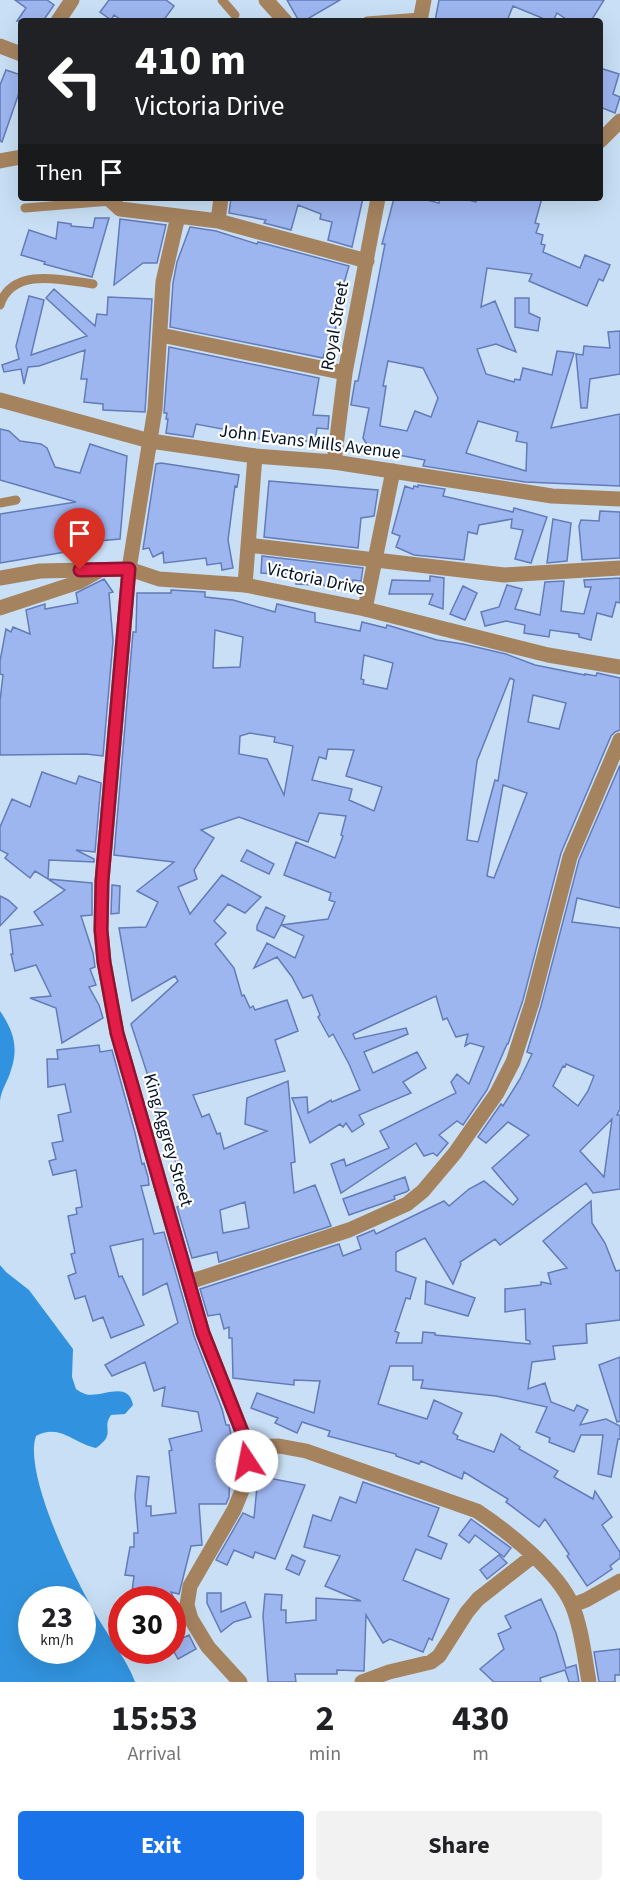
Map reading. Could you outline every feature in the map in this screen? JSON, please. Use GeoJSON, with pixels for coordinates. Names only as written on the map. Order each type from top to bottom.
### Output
{"type":"FeatureCollection","features":[{"type":"Feature","properties":{"kind":"street"},"geometry":{"type":"LineString","coordinates":[[60,18],[72,0]]}},
{"type":"Feature","properties":{"kind":"street"},"geometry":{"type":"LineString","coordinates":[[266,0],[282,18]]}},
{"type":"Feature","properties":{"kind":"street"},"geometry":{"type":"LineString","coordinates":[[420,18],[424,0]]}},
{"type":"Feature","properties":{"kind":"street"},"geometry":{"type":"LineString","coordinates":[[0,46],[18,53]]}},
{"type":"Feature","properties":{"kind":"street"},"geometry":{"type":"LineString","coordinates":[[603,138],[620,121]]}},
{"type":"Feature","properties":{"kind":"street"},"geometry":{"type":"LineString","coordinates":[[0,161],[18,158]]}},
{"type":"Feature","properties":{"kind":"street"},"geometry":{"type":"LineString","coordinates":[[112,201],[120,209],[218,221],[367,261]]}},
{"type":"Feature","properties":{"kind":"street"},"geometry":{"type":"LineString","coordinates":[[218,221],[221,201]]}},
{"type":"Feature","properties":{"kind":"street","name":"Royal Street"},"geometry":{"type":"LineString","coordinates":[[334,462],[345,373],[377,201]]}},
{"type":"Feature","properties":{"kind":"street","name":"King Aggrey Street"},"geometry":{"type":"LineString","coordinates":[[178,216],[163,282],[155,409],[129,569],[102,881],[101,930],[104,962],[117,1033],[203,1333],[248,1447],[246,1474],[241,1493],[234,1510],[190,1586],[187,1605],[191,1620],[208,1647],[240,1682]]}},
{"type":"Feature","properties":{"kind":"street"},"geometry":{"type":"LineString","coordinates":[[161,335],[345,373]]}},
{"type":"Feature","properties":{"kind":"street","name":"John Evans Mills Avenue"},"geometry":{"type":"LineString","coordinates":[[0,400],[150,441],[255,456],[334,462],[552,496],[620,499]]}},
{"type":"Feature","properties":{"kind":"street"},"geometry":{"type":"LineString","coordinates":[[245,585],[255,456]]}},
{"type":"Feature","properties":{"kind":"street"},"geometry":{"type":"LineString","coordinates":[[365,609],[393,471]]}},
{"type":"Feature","properties":{"kind":"street"},"geometry":{"type":"LineString","coordinates":[[248,545],[504,575],[620,568]]}},
{"type":"Feature","properties":{"kind":"street","name":"Victoria Drive"},"geometry":{"type":"LineString","coordinates":[[0,578],[40,571],[129,569],[159,579],[245,585],[365,609],[548,655],[620,667]]}},
{"type":"Feature","properties":{"kind":"street"},"geometry":{"type":"LineString","coordinates":[[0,608],[79,582],[100,570]]}},
{"type":"Feature","properties":{"kind":"street"},"geometry":{"type":"LineString","coordinates":[[189,1282],[349,1230],[407,1204],[423,1191],[455,1153],[497,1094],[513,1062],[532,1003],[570,857],[620,740]]}},
{"type":"Feature","properties":{"kind":"street"},"geometry":{"type":"LineString","coordinates":[[248,1447],[279,1446],[306,1451],[477,1511],[497,1524],[551,1575],[573,1605],[590,1682]]}},
{"type":"Feature","properties":{"kind":"street"},"geometry":{"type":"LineString","coordinates":[[362,1682],[389,1672],[431,1662],[439,1656],[478,1599],[533,1556]]}},
{"type":"Feature","properties":{"kind":"street"},"geometry":{"type":"LineString","coordinates":[[573,1605],[620,1581]]}},
{"type":"Feature","properties":{"kind":"lane"},"geometry":{"type":"LineString","coordinates":[[222,0],[235,15]]}},
{"type":"Feature","properties":{"kind":"lane"},"geometry":{"type":"LineString","coordinates":[[25,208],[100,201]]}},
{"type":"Feature","properties":{"kind":"lane"},"geometry":{"type":"LineString","coordinates":[[0,305],[3,294],[21,282],[46,277],[93,284]]}},
{"type":"Feature","properties":{"kind":"lane"},"geometry":{"type":"LineString","coordinates":[[0,504],[16,500]]}},
{"type":"Feature","properties":{"kind":"water"},"geometry":{"type":"Polygon","coordinates":[[[0,1011],[11,1032],[14,1054],[0,1101],[0,1011]]]}},
{"type":"Feature","properties":{"kind":"water"},"geometry":{"type":"Polygon","coordinates":[[[0,1265],[29,1290],[73,1349],[72,1377],[76,1389],[91,1395],[120,1391],[130,1397],[133,1405],[125,1414],[111,1415],[107,1424],[106,1438],[96,1448],[60,1433],[52,1432],[36,1436],[34,1453],[44,1500],[64,1553],[80,1586],[18,1586],[18,1664],[96,1664],[96,1615],[108,1634],[108,1664],[126,1664],[135,1682],[0,1682],[0,1265]]]}},
{"type":"Feature","properties":{"kind":"building"},"geometry":{"type":"Polygon","coordinates":[[[15,0],[47,0],[54,5],[45,18],[19,18],[26,8],[15,0]]]}},
{"type":"Feature","properties":{"kind":"building"},"geometry":{"type":"Polygon","coordinates":[[[109,0],[166,0],[174,6],[165,18],[118,18],[114,15],[112,18],[108,18],[100,12],[109,0]]]}},
{"type":"Feature","properties":{"kind":"building"},"geometry":{"type":"Polygon","coordinates":[[[287,0],[340,0],[309,18],[297,18],[287,0]]]}},
{"type":"Feature","properties":{"kind":"building"},"geometry":{"type":"Polygon","coordinates":[[[439,0],[604,0],[593,18],[564,18],[557,13],[554,18],[542,18],[513,6],[508,18],[436,18],[439,0]]]}},
{"type":"Feature","properties":{"kind":"building"},"geometry":{"type":"Polygon","coordinates":[[[603,69],[619,74],[613,94],[620,97],[615,113],[603,108],[603,69]]]}},
{"type":"Feature","properties":{"kind":"building"},"geometry":{"type":"Polygon","coordinates":[[[6,70],[18,74],[18,96],[2,142],[0,141],[0,85],[6,70]]]}},
{"type":"Feature","properties":{"kind":"building"},"geometry":{"type":"Polygon","coordinates":[[[231,201],[362,201],[352,247],[328,240],[332,222],[320,219],[321,214],[298,205],[291,230],[264,223],[266,220],[229,213],[231,201]]]}},
{"type":"Feature","properties":{"kind":"building"},"geometry":{"type":"Polygon","coordinates":[[[393,201],[439,203],[439,201],[541,201],[535,223],[539,224],[536,233],[543,235],[541,244],[545,245],[543,252],[580,268],[585,255],[610,265],[603,281],[599,279],[587,306],[529,281],[532,274],[487,268],[481,307],[495,301],[516,352],[496,344],[477,349],[486,374],[514,382],[515,379],[520,380],[523,368],[552,375],[557,351],[574,353],[551,428],[620,414],[620,486],[525,482],[423,466],[425,460],[369,448],[363,438],[369,408],[351,405],[355,381],[358,381],[385,244],[382,244],[393,201]],[[388,361],[383,386],[386,386],[380,426],[407,431],[415,411],[431,417],[438,398],[423,368],[388,361]],[[478,421],[466,453],[526,471],[527,443],[516,441],[518,432],[478,421]]]}},
{"type":"Feature","properties":{"kind":"building"},"geometry":{"type":"Polygon","coordinates":[[[95,218],[109,218],[92,277],[21,255],[29,230],[56,239],[58,222],[93,228],[95,218]]]}},
{"type":"Feature","properties":{"kind":"building"},"geometry":{"type":"Polygon","coordinates":[[[120,219],[166,225],[157,263],[143,263],[114,285],[120,219]]]}},
{"type":"Feature","properties":{"kind":"building"},"geometry":{"type":"Polygon","coordinates":[[[190,227],[216,231],[257,244],[258,242],[349,266],[339,300],[342,301],[329,356],[324,354],[323,358],[170,327],[177,262],[190,227]]]}},
{"type":"Feature","properties":{"kind":"building"},"geometry":{"type":"Polygon","coordinates":[[[54,289],[95,326],[97,314],[107,315],[108,297],[152,299],[145,412],[103,410],[103,404],[84,402],[87,379],[81,379],[85,350],[39,366],[28,367],[24,384],[21,369],[4,372],[2,365],[19,359],[16,346],[29,296],[44,300],[31,355],[87,336],[46,298],[54,289]]]}},
{"type":"Feature","properties":{"kind":"building"},"geometry":{"type":"Polygon","coordinates":[[[515,298],[529,298],[529,313],[540,318],[538,331],[515,327],[515,298]]]}},
{"type":"Feature","properties":{"kind":"building"},"geometry":{"type":"Polygon","coordinates":[[[620,331],[620,374],[590,379],[587,408],[581,408],[576,354],[583,355],[584,346],[610,348],[608,332],[620,331]]]}},
{"type":"Feature","properties":{"kind":"building"},"geometry":{"type":"Polygon","coordinates":[[[169,347],[319,378],[313,415],[329,416],[328,429],[317,428],[315,442],[283,438],[282,442],[228,434],[228,430],[196,424],[193,437],[166,433],[168,419],[166,419],[167,413],[164,413],[169,347]]]}},
{"type":"Feature","properties":{"kind":"building"},"geometry":{"type":"Polygon","coordinates":[[[0,429],[9,431],[20,441],[41,444],[47,448],[55,467],[80,473],[90,444],[127,456],[120,539],[87,542],[87,546],[71,546],[71,551],[0,563],[0,514],[76,502],[0,480],[0,429]]]}},
{"type":"Feature","properties":{"kind":"building"},"geometry":{"type":"Polygon","coordinates":[[[156,464],[239,475],[237,487],[235,486],[228,540],[233,568],[222,570],[221,563],[207,565],[206,558],[164,563],[163,552],[153,557],[149,548],[143,549],[156,464]]]}},
{"type":"Feature","properties":{"kind":"building"},"geometry":{"type":"Polygon","coordinates":[[[269,481],[378,490],[374,516],[361,518],[358,548],[264,537],[269,481]]]}},
{"type":"Feature","properties":{"kind":"building"},"geometry":{"type":"Polygon","coordinates":[[[418,485],[445,489],[443,496],[513,512],[514,508],[547,517],[531,563],[515,559],[523,530],[511,528],[512,519],[479,525],[477,534],[468,532],[464,560],[414,555],[396,547],[400,536],[392,533],[405,486],[413,489],[418,485]]]}},
{"type":"Feature","properties":{"kind":"building"},"geometry":{"type":"Polygon","coordinates":[[[600,511],[620,512],[620,558],[582,560],[579,526],[581,520],[599,521],[600,511]]]}},
{"type":"Feature","properties":{"kind":"building"},"geometry":{"type":"Polygon","coordinates":[[[553,519],[571,523],[567,561],[547,563],[553,519]]]}},
{"type":"Feature","properties":{"kind":"building"},"geometry":{"type":"Polygon","coordinates":[[[262,556],[363,568],[361,581],[353,580],[352,591],[336,590],[337,586],[296,584],[296,575],[261,573],[262,556]]]}},
{"type":"Feature","properties":{"kind":"building"},"geometry":{"type":"Polygon","coordinates":[[[430,576],[444,578],[443,609],[429,604],[433,594],[389,594],[392,580],[430,581],[430,576]]]}},
{"type":"Feature","properties":{"kind":"building"},"geometry":{"type":"Polygon","coordinates":[[[620,578],[620,603],[616,602],[612,617],[597,613],[591,640],[579,637],[579,634],[550,630],[549,637],[524,633],[525,625],[506,621],[485,626],[481,612],[499,607],[507,585],[522,589],[515,609],[540,615],[545,582],[564,581],[561,611],[584,614],[591,587],[585,587],[584,580],[620,578]]]}},
{"type":"Feature","properties":{"kind":"building"},"geometry":{"type":"Polygon","coordinates":[[[104,579],[113,592],[109,593],[113,641],[103,756],[86,754],[0,755],[0,701],[3,675],[0,674],[0,661],[6,629],[11,632],[13,627],[30,634],[26,610],[45,604],[45,609],[78,603],[76,593],[104,579]]]}},
{"type":"Feature","properties":{"kind":"building"},"geometry":{"type":"Polygon","coordinates":[[[463,586],[477,593],[465,620],[450,614],[463,586]]]}},
{"type":"Feature","properties":{"kind":"building"},"geometry":{"type":"Polygon","coordinates":[[[171,590],[205,592],[205,597],[233,600],[275,612],[277,604],[315,613],[315,622],[360,631],[362,622],[386,628],[387,625],[437,640],[506,654],[535,665],[585,675],[596,676],[597,673],[620,678],[620,730],[611,736],[561,853],[523,1000],[508,1044],[487,1090],[463,1125],[457,1121],[439,1135],[448,1143],[437,1156],[433,1153],[424,1156],[416,1143],[341,1193],[331,1164],[344,1159],[346,1166],[389,1148],[380,1131],[456,1093],[451,1082],[457,1074],[469,1084],[484,1047],[470,1043],[465,1046],[468,1034],[456,1037],[447,1018],[443,1020],[436,996],[353,1034],[355,1039],[406,1028],[408,1034],[364,1052],[373,1073],[417,1052],[426,1068],[403,1082],[411,1093],[359,1115],[364,1124],[352,1132],[346,1123],[343,1127],[340,1124],[310,1143],[292,1098],[307,1097],[308,1113],[331,1100],[332,1102],[360,1090],[333,1034],[329,1037],[318,1017],[320,1015],[312,995],[303,998],[292,977],[277,957],[254,968],[267,943],[295,958],[304,936],[281,925],[328,919],[335,902],[329,900],[331,893],[284,875],[296,842],[335,858],[343,836],[341,835],[346,816],[319,813],[308,842],[239,817],[201,830],[214,838],[194,870],[197,879],[178,887],[190,914],[222,875],[261,897],[245,913],[228,904],[214,921],[226,933],[215,944],[234,968],[242,996],[244,995],[250,1008],[253,1006],[255,1010],[287,1000],[298,1031],[275,1040],[285,1071],[193,1095],[202,1117],[209,1114],[217,1134],[220,1133],[224,1149],[267,1131],[245,1124],[247,1098],[288,1081],[295,1162],[291,1163],[294,1193],[315,1185],[331,1226],[219,1262],[217,1252],[192,1258],[177,1207],[182,1205],[171,1177],[180,1174],[152,1106],[157,1104],[147,1080],[149,1079],[131,1024],[178,981],[175,976],[132,1001],[119,928],[146,927],[158,902],[137,891],[174,862],[114,855],[133,632],[136,632],[137,593],[171,593],[171,590]],[[215,630],[213,668],[240,667],[243,637],[215,630]],[[364,655],[361,679],[364,680],[363,684],[387,689],[393,663],[364,655]],[[510,678],[477,761],[467,840],[478,842],[495,780],[498,781],[514,680],[510,678]],[[533,695],[528,722],[559,729],[566,703],[533,695]],[[250,733],[240,736],[239,754],[267,759],[284,795],[293,746],[274,742],[275,737],[250,733]],[[328,749],[326,759],[319,757],[312,780],[352,789],[349,800],[374,811],[382,787],[346,776],[354,750],[328,749]],[[503,785],[487,876],[494,878],[527,793],[503,785]],[[245,1202],[220,1210],[223,1233],[249,1228],[245,1202]]]}},
{"type":"Feature","properties":{"kind":"building"},"geometry":{"type":"Polygon","coordinates":[[[620,765],[620,908],[577,898],[572,922],[620,928],[620,1109],[617,1115],[620,1115],[620,1189],[593,1193],[586,1183],[500,1245],[495,1239],[460,1262],[453,1284],[425,1238],[396,1252],[396,1271],[416,1278],[410,1299],[406,1298],[395,1331],[399,1333],[396,1343],[422,1343],[423,1332],[530,1344],[530,1341],[526,1340],[525,1309],[505,1312],[505,1289],[541,1285],[541,1282],[551,1284],[548,1273],[567,1268],[543,1241],[591,1201],[592,1223],[605,1243],[616,1271],[620,1270],[620,1320],[586,1324],[587,1343],[553,1346],[555,1359],[532,1362],[528,1389],[545,1383],[551,1402],[574,1411],[577,1405],[588,1410],[580,1425],[606,1419],[620,1426],[620,1439],[618,1439],[611,1477],[598,1474],[603,1435],[581,1435],[574,1452],[549,1442],[550,1438],[536,1432],[547,1407],[496,1396],[421,1388],[423,1380],[413,1380],[413,1366],[390,1366],[378,1404],[427,1419],[434,1400],[462,1413],[453,1433],[458,1436],[457,1439],[494,1452],[501,1434],[520,1447],[519,1449],[558,1471],[554,1477],[593,1499],[595,1491],[612,1517],[602,1525],[620,1552],[620,1558],[610,1566],[612,1569],[587,1586],[545,1519],[539,1527],[506,1502],[508,1499],[464,1472],[462,1479],[421,1461],[419,1464],[396,1456],[396,1454],[328,1436],[330,1431],[302,1422],[297,1433],[275,1423],[278,1418],[251,1408],[257,1393],[314,1413],[320,1381],[294,1380],[294,1385],[233,1378],[232,1338],[229,1338],[229,1327],[224,1329],[220,1314],[208,1316],[200,1289],[339,1244],[343,1256],[361,1249],[357,1237],[374,1230],[376,1234],[444,1201],[449,1206],[469,1189],[484,1181],[513,1205],[518,1199],[492,1168],[529,1135],[508,1122],[486,1143],[478,1137],[501,1104],[503,1106],[532,1054],[527,1052],[579,860],[620,765]],[[566,1064],[553,1086],[578,1106],[594,1076],[566,1064]],[[612,1119],[580,1151],[604,1177],[612,1119]]]}},
{"type":"Feature","properties":{"kind":"building"},"geometry":{"type":"Polygon","coordinates":[[[42,772],[76,784],[79,776],[101,783],[95,852],[76,850],[94,859],[94,862],[49,860],[48,879],[35,871],[30,878],[5,858],[8,854],[0,850],[0,827],[12,799],[30,807],[42,772]]]}},
{"type":"Feature","properties":{"kind":"building"},"geometry":{"type":"Polygon","coordinates":[[[247,850],[274,864],[269,874],[241,861],[247,850]]]}},
{"type":"Feature","properties":{"kind":"building"},"geometry":{"type":"Polygon","coordinates":[[[48,879],[92,883],[92,915],[81,916],[95,967],[90,969],[96,985],[89,987],[103,1018],[62,1043],[56,1008],[30,998],[51,996],[36,965],[15,971],[11,954],[13,954],[10,930],[43,925],[34,912],[65,890],[48,879]]]}},
{"type":"Feature","properties":{"kind":"building"},"geometry":{"type":"Polygon","coordinates":[[[112,885],[120,886],[119,913],[111,914],[112,885]]]}},
{"type":"Feature","properties":{"kind":"building"},"geometry":{"type":"Polygon","coordinates":[[[0,896],[17,908],[0,926],[0,896]]]}},
{"type":"Feature","properties":{"kind":"building"},"geometry":{"type":"Polygon","coordinates":[[[266,907],[285,916],[274,938],[257,930],[266,907]]]}},
{"type":"Feature","properties":{"kind":"building"},"geometry":{"type":"Polygon","coordinates":[[[99,1045],[100,1052],[112,1050],[142,1164],[144,1163],[148,1177],[149,1185],[141,1186],[154,1234],[164,1232],[194,1336],[226,1425],[229,1425],[235,1454],[231,1455],[229,1497],[226,1504],[199,1504],[202,1545],[191,1546],[181,1586],[133,1586],[134,1576],[125,1575],[130,1547],[134,1547],[134,1533],[138,1533],[135,1496],[137,1476],[149,1477],[146,1506],[151,1506],[151,1516],[176,1513],[169,1451],[172,1450],[169,1439],[202,1431],[198,1412],[162,1406],[165,1387],[154,1391],[145,1362],[112,1376],[105,1365],[178,1323],[167,1283],[143,1295],[143,1239],[110,1246],[119,1277],[122,1276],[144,1325],[111,1338],[103,1317],[93,1321],[85,1296],[75,1299],[68,1276],[76,1273],[71,1254],[75,1253],[68,1216],[77,1214],[76,1208],[82,1207],[76,1170],[53,1175],[49,1161],[56,1159],[52,1143],[63,1141],[58,1115],[71,1112],[65,1084],[48,1087],[47,1059],[58,1059],[57,1050],[99,1045]]]}},
{"type":"Feature","properties":{"kind":"building"},"geometry":{"type":"Polygon","coordinates":[[[405,1177],[409,1190],[394,1196],[395,1199],[349,1215],[343,1199],[405,1177]]]}},
{"type":"Feature","properties":{"kind":"building"},"geometry":{"type":"Polygon","coordinates":[[[426,1281],[475,1298],[468,1316],[425,1304],[426,1281]]]}},
{"type":"Feature","properties":{"kind":"building"},"geometry":{"type":"Polygon","coordinates":[[[620,1357],[620,1421],[617,1422],[599,1365],[620,1357]]]}},
{"type":"Feature","properties":{"kind":"building"},"geometry":{"type":"Polygon","coordinates":[[[258,1476],[305,1485],[275,1559],[255,1552],[253,1558],[234,1550],[227,1565],[216,1560],[243,1513],[254,1518],[258,1476]]]}},
{"type":"Feature","properties":{"kind":"building"},"geometry":{"type":"Polygon","coordinates":[[[363,1482],[439,1508],[428,1536],[447,1544],[441,1559],[416,1549],[403,1580],[449,1599],[432,1640],[429,1638],[423,1652],[390,1639],[383,1643],[366,1615],[364,1671],[337,1670],[337,1674],[295,1674],[296,1682],[268,1682],[263,1616],[265,1594],[282,1595],[281,1610],[286,1610],[286,1623],[316,1620],[316,1598],[361,1601],[325,1586],[340,1556],[304,1547],[313,1515],[331,1521],[340,1497],[356,1503],[363,1482]]]}},
{"type":"Feature","properties":{"kind":"building"},"geometry":{"type":"Polygon","coordinates":[[[471,1519],[511,1548],[504,1557],[475,1535],[469,1543],[459,1535],[471,1519]]]}},
{"type":"Feature","properties":{"kind":"building"},"geometry":{"type":"Polygon","coordinates":[[[292,1555],[305,1561],[299,1575],[286,1569],[292,1555]]]}},
{"type":"Feature","properties":{"kind":"building"},"geometry":{"type":"Polygon","coordinates":[[[499,1555],[507,1563],[487,1579],[480,1570],[499,1555]]]}},
{"type":"Feature","properties":{"kind":"building"},"geometry":{"type":"Polygon","coordinates":[[[207,1593],[221,1593],[221,1612],[245,1602],[251,1617],[234,1622],[221,1632],[207,1603],[207,1593]]]}},
{"type":"Feature","properties":{"kind":"building"},"geometry":{"type":"Polygon","coordinates":[[[541,1599],[556,1633],[566,1668],[576,1665],[579,1682],[569,1682],[565,1670],[540,1678],[541,1682],[494,1682],[480,1669],[504,1649],[498,1634],[511,1628],[505,1616],[541,1599]]]}},
{"type":"Feature","properties":{"kind":"building"},"geometry":{"type":"Polygon","coordinates":[[[189,1635],[196,1649],[186,1655],[186,1636],[189,1635]]]}},
{"type":"Feature","properties":{"kind":"building"},"geometry":{"type":"Polygon","coordinates":[[[620,1649],[620,1675],[615,1675],[615,1682],[599,1682],[594,1652],[620,1649]]]}},
{"type":"Feature","properties":{"kind":"route"},"geometry":{"type":"LineString","coordinates":[[80,570],[129,569],[102,881],[101,930],[104,962],[117,1033],[203,1333],[248,1447],[247,1461]]}}]}
